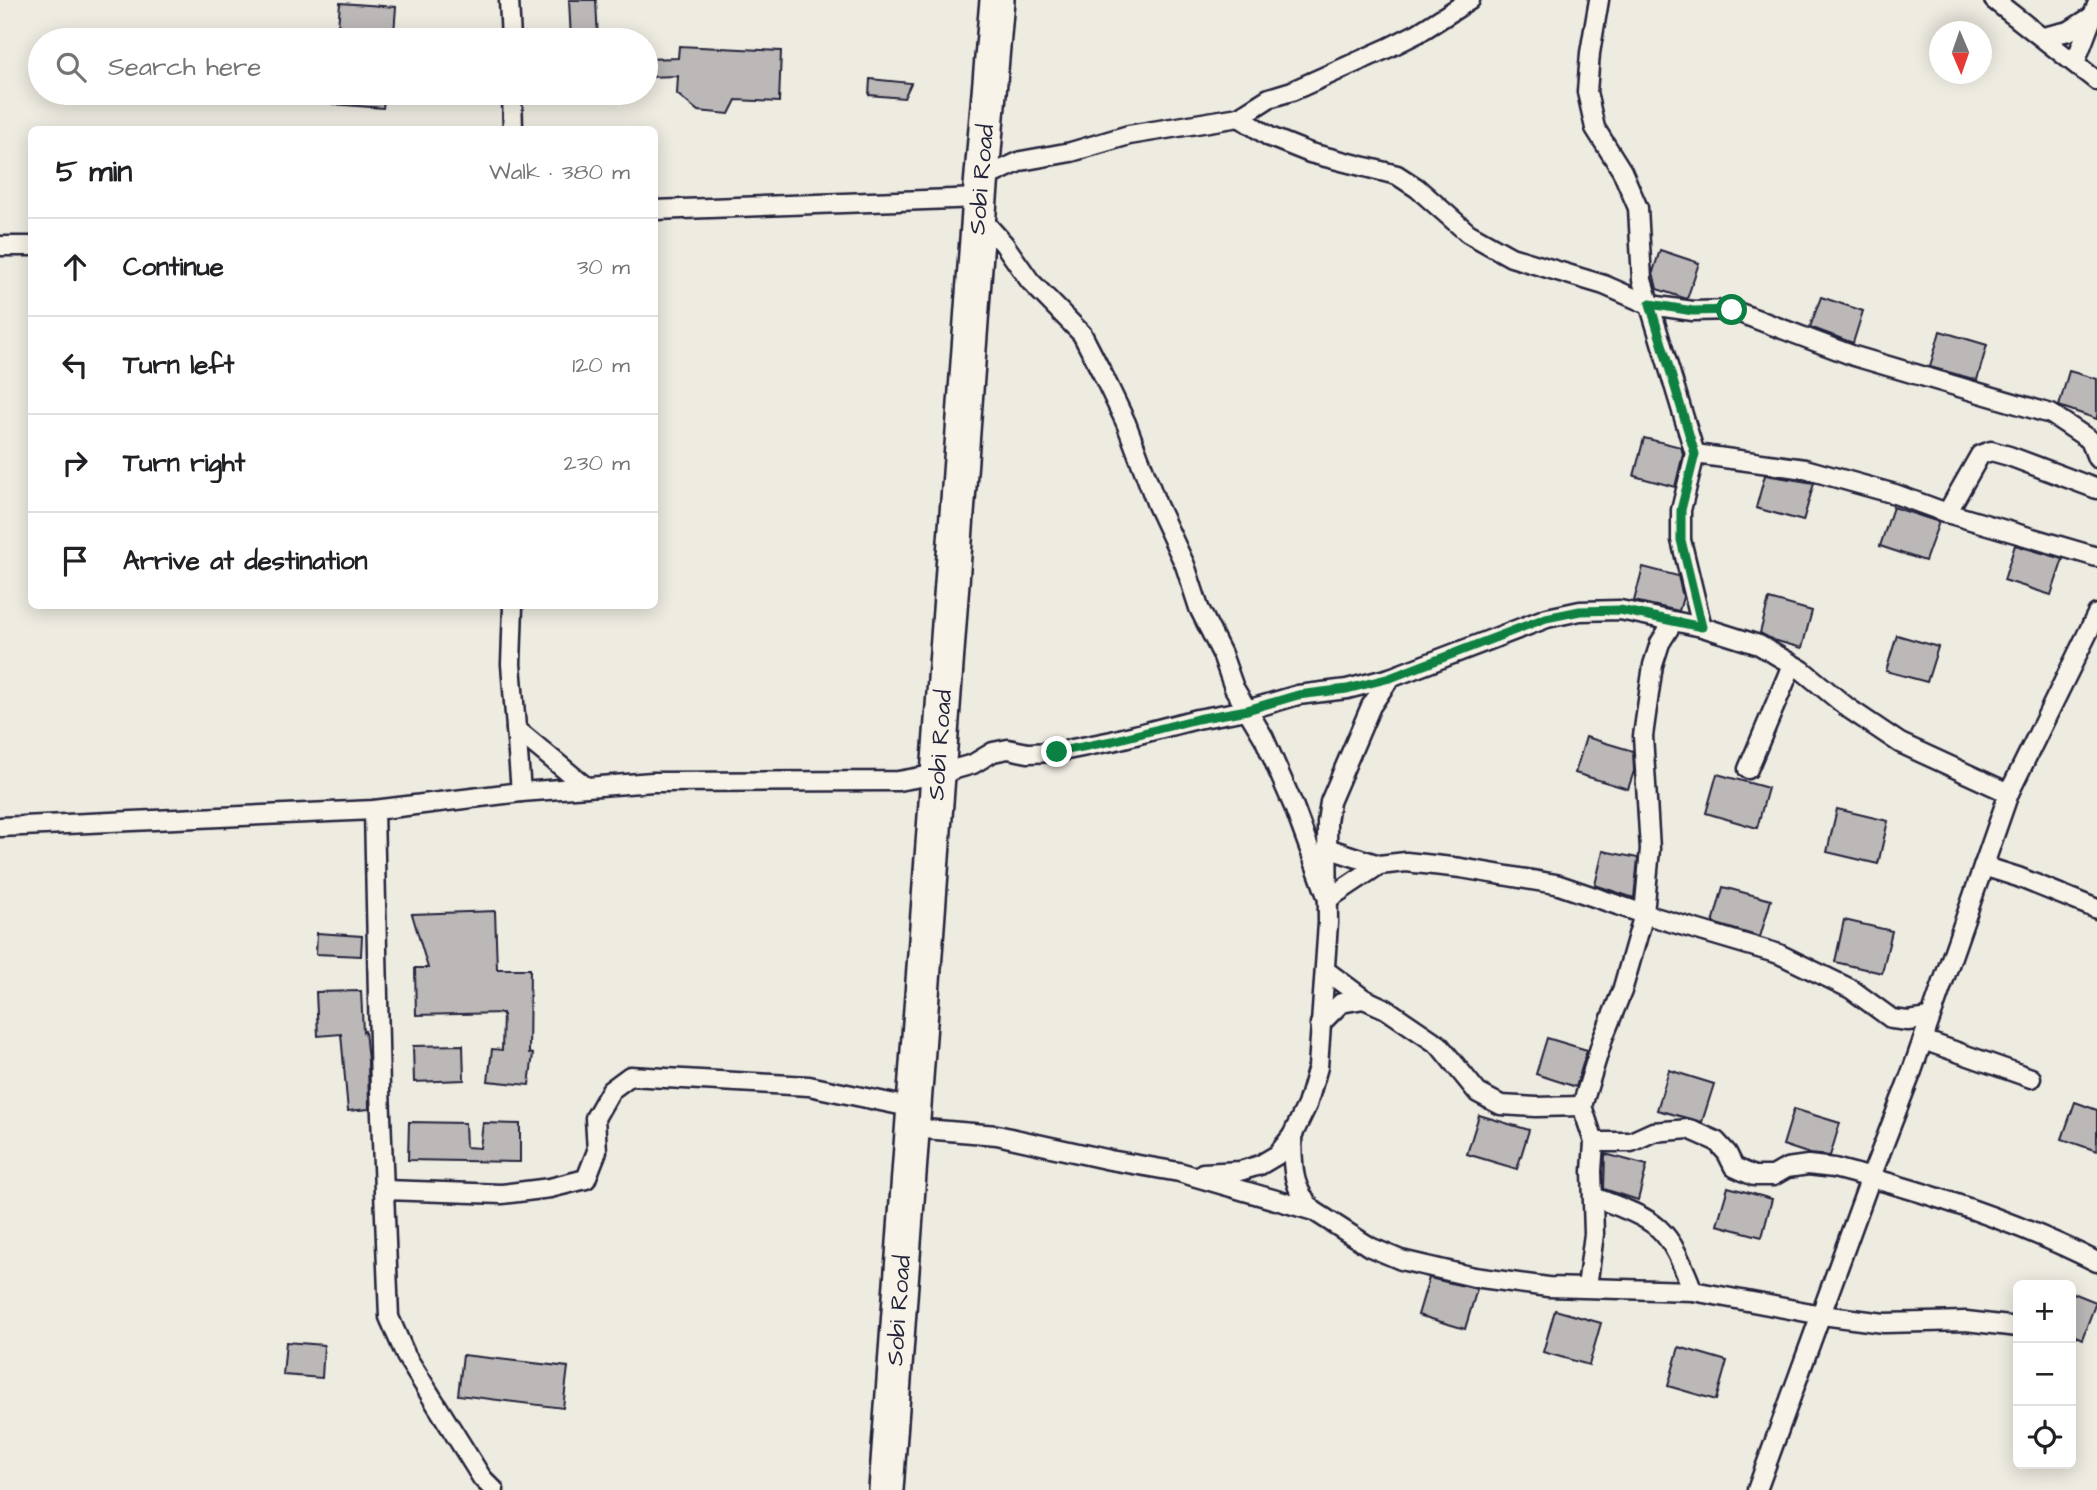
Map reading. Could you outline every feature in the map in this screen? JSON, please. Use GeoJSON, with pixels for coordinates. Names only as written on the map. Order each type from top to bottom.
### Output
{"type":"FeatureCollection","features":[{"type":"Feature","properties":{"kind":"highway","name":"Sobi Road"},"geometry":{"type":"LineString","coordinates":[[886,1490],[980,197],[997,0]]}},
{"type":"Feature","properties":{"kind":"street"},"geometry":{"type":"LineString","coordinates":[[509,0],[510,28]]}},
{"type":"Feature","properties":{"kind":"street"},"geometry":{"type":"LineString","coordinates":[[658,210],[980,197],[1021,161],[1071,152],[1129,135],[1239,117],[1269,98],[1292,91],[1398,43],[1470,0]]}},
{"type":"Feature","properties":{"kind":"street"},"geometry":{"type":"LineString","coordinates":[[1599,0],[1587,92],[1595,128],[1622,171],[1638,208],[1642,280],[1695,454],[1681,510],[1681,540],[1702,627]]}},
{"type":"Feature","properties":{"kind":"street"},"geometry":{"type":"LineString","coordinates":[[1994,0],[2097,81]]}},
{"type":"Feature","properties":{"kind":"street"},"geometry":{"type":"LineString","coordinates":[[2043,37],[2068,32],[2094,11]]}},
{"type":"Feature","properties":{"kind":"street"},"geometry":{"type":"LineString","coordinates":[[2075,63],[2094,11]]}},
{"type":"Feature","properties":{"kind":"street"},"geometry":{"type":"LineString","coordinates":[[512,105],[513,126]]}},
{"type":"Feature","properties":{"kind":"street"},"geometry":{"type":"LineString","coordinates":[[1239,117],[1270,136],[1310,153],[1397,175],[1417,188],[1468,233],[1511,257],[1604,285],[1650,304],[1693,311],[1732,310],[1854,356],[2051,414],[2090,440],[2097,458]]}},
{"type":"Feature","properties":{"kind":"street"},"geometry":{"type":"LineString","coordinates":[[985,143],[1021,161]]}},
{"type":"Feature","properties":{"kind":"street"},"geometry":{"type":"LineString","coordinates":[[980,197],[1004,244],[1030,281],[1082,334],[1126,423],[1157,505],[1185,565],[1199,608],[1222,654],[1234,688],[1264,738],[1294,807],[1328,899]]}},
{"type":"Feature","properties":{"kind":"street"},"geometry":{"type":"LineString","coordinates":[[0,246],[28,246]]}},
{"type":"Feature","properties":{"kind":"street"},"geometry":{"type":"LineString","coordinates":[[1947,513],[1980,455],[1991,451],[2097,489]]}},
{"type":"Feature","properties":{"kind":"street"},"geometry":{"type":"LineString","coordinates":[[1695,454],[1805,469],[2097,557]]}},
{"type":"Feature","properties":{"kind":"street"},"geometry":{"type":"LineString","coordinates":[[513,609],[511,664],[521,792]]}},
{"type":"Feature","properties":{"kind":"street"},"geometry":{"type":"LineString","coordinates":[[0,827],[374,810],[521,792],[653,782],[898,781],[973,764],[993,752],[1057,752],[1247,710],[1298,695],[1347,689],[1390,678],[1546,618],[1569,613],[1620,610],[1702,627],[1759,645],[1802,670],[1848,708],[1900,743],[2010,793]]}},
{"type":"Feature","properties":{"kind":"street"},"geometry":{"type":"LineString","coordinates":[[1587,1287],[1594,1234],[1594,1142],[1582,1106],[1603,1038],[1622,991],[1644,914],[1650,849],[1643,736],[1653,665],[1660,643],[1674,622]]}},
{"type":"Feature","properties":{"kind":"street"},"geometry":{"type":"LineString","coordinates":[[1757,1490],[1923,1040],[2010,793],[2094,625]]}},
{"type":"Feature","properties":{"kind":"street"},"geometry":{"type":"LineString","coordinates":[[1748,769],[1792,665]]}},
{"type":"Feature","properties":{"kind":"street"},"geometry":{"type":"LineString","coordinates":[[1179,1172],[1240,1171],[1260,1165],[1277,1155],[1292,1136],[1307,1105],[1318,1067],[1325,970],[1330,802],[1371,706],[1390,678]]}},
{"type":"Feature","properties":{"kind":"street"},"geometry":{"type":"LineString","coordinates":[[516,729],[586,787]]}},
{"type":"Feature","properties":{"kind":"street"},"geometry":{"type":"LineString","coordinates":[[374,810],[380,1090],[390,1317],[406,1356],[482,1478],[494,1490]]}},
{"type":"Feature","properties":{"kind":"street"},"geometry":{"type":"LineString","coordinates":[[1327,848],[1379,865],[1406,862],[1556,884],[1644,914],[1779,954],[1851,989],[1892,1019],[1908,1021],[1930,1018]]}},
{"type":"Feature","properties":{"kind":"street"},"geometry":{"type":"LineString","coordinates":[[1328,899],[1379,865]]}},
{"type":"Feature","properties":{"kind":"street"},"geometry":{"type":"LineString","coordinates":[[1983,866],[2097,908]]}},
{"type":"Feature","properties":{"kind":"street"},"geometry":{"type":"LineString","coordinates":[[1325,970],[1364,999],[1386,1009],[1439,1045],[1478,1093],[1501,1104],[1536,1107],[1582,1106]]}},
{"type":"Feature","properties":{"kind":"street"},"geometry":{"type":"LineString","coordinates":[[1320,1024],[1341,1003],[1364,999]]}},
{"type":"Feature","properties":{"kind":"street"},"geometry":{"type":"LineString","coordinates":[[1923,1040],[2031,1078]]}},
{"type":"Feature","properties":{"kind":"street"},"geometry":{"type":"LineString","coordinates":[[385,1191],[502,1194],[550,1188],[586,1179],[597,1151],[595,1118],[611,1090],[630,1076],[809,1086],[913,1118],[1179,1172],[1314,1211]]}},
{"type":"Feature","properties":{"kind":"street"},"geometry":{"type":"LineString","coordinates":[[1594,1142],[1631,1142],[1653,1132],[1689,1129],[1716,1141],[1727,1153],[1734,1167],[1754,1176],[1773,1176],[1787,1168],[1808,1165],[1871,1177],[2048,1237],[2097,1262]]}},
{"type":"Feature","properties":{"kind":"street"},"geometry":{"type":"LineString","coordinates":[[1292,1136],[1295,1178],[1300,1196],[1314,1211],[1370,1247],[1401,1261],[1486,1279],[1548,1287],[1693,1291],[1822,1315],[1884,1323],[1966,1321],[2013,1326]]}},
{"type":"Feature","properties":{"kind":"street"},"geometry":{"type":"LineString","coordinates":[[1594,1196],[1641,1214],[1661,1228],[1677,1251],[1693,1291]]}},
{"type":"Feature","properties":{"kind":"building"},"geometry":{"type":"Polygon","coordinates":[[[569,0],[596,0],[597,28],[570,28],[569,0]]]}},
{"type":"Feature","properties":{"kind":"building"},"geometry":{"type":"Polygon","coordinates":[[[340,3],[396,7],[394,28],[338,28],[340,3]]]}},
{"type":"Feature","properties":{"kind":"building"},"geometry":{"type":"Polygon","coordinates":[[[679,46],[781,51],[779,102],[736,100],[729,114],[698,111],[677,94],[678,76],[658,77],[658,59],[678,58],[679,46]]]}},
{"type":"Feature","properties":{"kind":"building"},"geometry":{"type":"Polygon","coordinates":[[[870,79],[911,83],[904,98],[869,95],[870,79]]]}},
{"type":"Feature","properties":{"kind":"building"},"geometry":{"type":"Polygon","coordinates":[[[345,105],[383,105],[383,108],[345,105]]]}},
{"type":"Feature","properties":{"kind":"building"},"geometry":{"type":"Polygon","coordinates":[[[1660,250],[1699,263],[1687,299],[1657,289],[1653,272],[1660,250]]]}},
{"type":"Feature","properties":{"kind":"building"},"geometry":{"type":"Polygon","coordinates":[[[1821,297],[1863,311],[1853,343],[1810,327],[1821,297]]]}},
{"type":"Feature","properties":{"kind":"building"},"geometry":{"type":"Polygon","coordinates":[[[1940,331],[1987,345],[1977,380],[1930,367],[1940,331]]]}},
{"type":"Feature","properties":{"kind":"building"},"geometry":{"type":"Polygon","coordinates":[[[2069,371],[2097,379],[2097,419],[2059,406],[2069,371]]]}},
{"type":"Feature","properties":{"kind":"building"},"geometry":{"type":"Polygon","coordinates":[[[1644,438],[1681,447],[1683,454],[1675,487],[1634,476],[1644,438]]]}},
{"type":"Feature","properties":{"kind":"building"},"geometry":{"type":"Polygon","coordinates":[[[1765,475],[1814,483],[1803,521],[1756,508],[1765,475]]]}},
{"type":"Feature","properties":{"kind":"building"},"geometry":{"type":"Polygon","coordinates":[[[1893,507],[1939,522],[1925,561],[1880,546],[1893,507]]]}},
{"type":"Feature","properties":{"kind":"building"},"geometry":{"type":"Polygon","coordinates":[[[2015,545],[2063,559],[2051,595],[2004,580],[2015,545]]]}},
{"type":"Feature","properties":{"kind":"building"},"geometry":{"type":"Polygon","coordinates":[[[1643,567],[1678,576],[1683,597],[1679,611],[1634,601],[1643,567]]]}},
{"type":"Feature","properties":{"kind":"building"},"geometry":{"type":"Polygon","coordinates":[[[1769,599],[1812,611],[1802,648],[1773,640],[1760,633],[1769,599]]]}},
{"type":"Feature","properties":{"kind":"building"},"geometry":{"type":"Polygon","coordinates":[[[1897,635],[1938,647],[1927,682],[1886,671],[1897,635]]]}},
{"type":"Feature","properties":{"kind":"building"},"geometry":{"type":"Polygon","coordinates":[[[1586,737],[1633,751],[1634,771],[1628,789],[1575,773],[1586,737]]]}},
{"type":"Feature","properties":{"kind":"building"},"geometry":{"type":"Polygon","coordinates":[[[1717,774],[1768,788],[1757,828],[1706,813],[1717,774]]]}},
{"type":"Feature","properties":{"kind":"building"},"geometry":{"type":"Polygon","coordinates":[[[1837,809],[1888,821],[1878,864],[1827,852],[1837,809]]]}},
{"type":"Feature","properties":{"kind":"building"},"geometry":{"type":"Polygon","coordinates":[[[1603,851],[1638,858],[1634,898],[1595,885],[1603,851]]]}},
{"type":"Feature","properties":{"kind":"building"},"geometry":{"type":"Polygon","coordinates":[[[1723,887],[1771,900],[1760,937],[1713,923],[1723,887]]]}},
{"type":"Feature","properties":{"kind":"building"},"geometry":{"type":"Polygon","coordinates":[[[495,911],[497,969],[530,969],[529,1053],[533,1054],[529,1085],[488,1081],[492,1049],[502,1050],[503,1013],[416,1015],[415,968],[428,968],[412,914],[495,911]]]}},
{"type":"Feature","properties":{"kind":"building"},"geometry":{"type":"Polygon","coordinates":[[[1844,920],[1892,931],[1882,973],[1835,962],[1844,920]]]}},
{"type":"Feature","properties":{"kind":"building"},"geometry":{"type":"Polygon","coordinates":[[[317,933],[362,936],[361,956],[316,954],[317,933]]]}},
{"type":"Feature","properties":{"kind":"building"},"geometry":{"type":"Polygon","coordinates":[[[361,991],[368,1061],[369,1109],[348,1111],[341,1034],[318,1036],[316,992],[361,991]]]}},
{"type":"Feature","properties":{"kind":"building"},"geometry":{"type":"Polygon","coordinates":[[[1547,1038],[1587,1050],[1576,1087],[1536,1074],[1547,1038]]]}},
{"type":"Feature","properties":{"kind":"building"},"geometry":{"type":"Polygon","coordinates":[[[463,1045],[464,1080],[414,1082],[413,1046],[463,1045]]]}},
{"type":"Feature","properties":{"kind":"building"},"geometry":{"type":"Polygon","coordinates":[[[1669,1070],[1714,1084],[1702,1122],[1657,1110],[1669,1070]]]}},
{"type":"Feature","properties":{"kind":"building"},"geometry":{"type":"Polygon","coordinates":[[[2075,1102],[2097,1110],[2097,1151],[2062,1139],[2075,1102]]]}},
{"type":"Feature","properties":{"kind":"building"},"geometry":{"type":"Polygon","coordinates":[[[1794,1109],[1840,1123],[1830,1156],[1810,1154],[1783,1145],[1794,1109]]]}},
{"type":"Feature","properties":{"kind":"building"},"geometry":{"type":"Polygon","coordinates":[[[1479,1115],[1529,1130],[1517,1169],[1467,1154],[1479,1115]]]}},
{"type":"Feature","properties":{"kind":"building"},"geometry":{"type":"Polygon","coordinates":[[[409,1122],[465,1123],[466,1147],[480,1148],[483,1123],[520,1124],[520,1162],[408,1160],[409,1122]]]}},
{"type":"Feature","properties":{"kind":"building"},"geometry":{"type":"Polygon","coordinates":[[[1605,1154],[1647,1165],[1638,1200],[1604,1189],[1605,1154]]]}},
{"type":"Feature","properties":{"kind":"building"},"geometry":{"type":"Polygon","coordinates":[[[1728,1187],[1772,1199],[1762,1237],[1717,1225],[1728,1187]]]}},
{"type":"Feature","properties":{"kind":"building"},"geometry":{"type":"Polygon","coordinates":[[[1429,1278],[1477,1289],[1465,1329],[1418,1315],[1429,1278]]]}},
{"type":"Feature","properties":{"kind":"building"},"geometry":{"type":"Polygon","coordinates":[[[2076,1294],[2096,1302],[2082,1339],[2076,1336],[2076,1294]]]}},
{"type":"Feature","properties":{"kind":"building"},"geometry":{"type":"Polygon","coordinates":[[[1555,1310],[1601,1323],[1589,1365],[1543,1352],[1555,1310]]]}},
{"type":"Feature","properties":{"kind":"building"},"geometry":{"type":"Polygon","coordinates":[[[286,1342],[324,1345],[322,1378],[283,1375],[286,1342]]]}},
{"type":"Feature","properties":{"kind":"building"},"geometry":{"type":"Polygon","coordinates":[[[1679,1347],[1727,1361],[1716,1400],[1668,1386],[1679,1347]]]}},
{"type":"Feature","properties":{"kind":"building"},"geometry":{"type":"Polygon","coordinates":[[[463,1355],[568,1367],[563,1408],[458,1395],[463,1355]]]}},
{"type":"Feature","properties":{"kind":"route"},"geometry":{"type":"LineString","coordinates":[[1057,752],[1247,710],[1298,695],[1347,689],[1390,678],[1546,618],[1580,611],[1620,610],[1702,627],[1681,540],[1681,510],[1695,454],[1650,304],[1693,311],[1732,310]]}}]}
